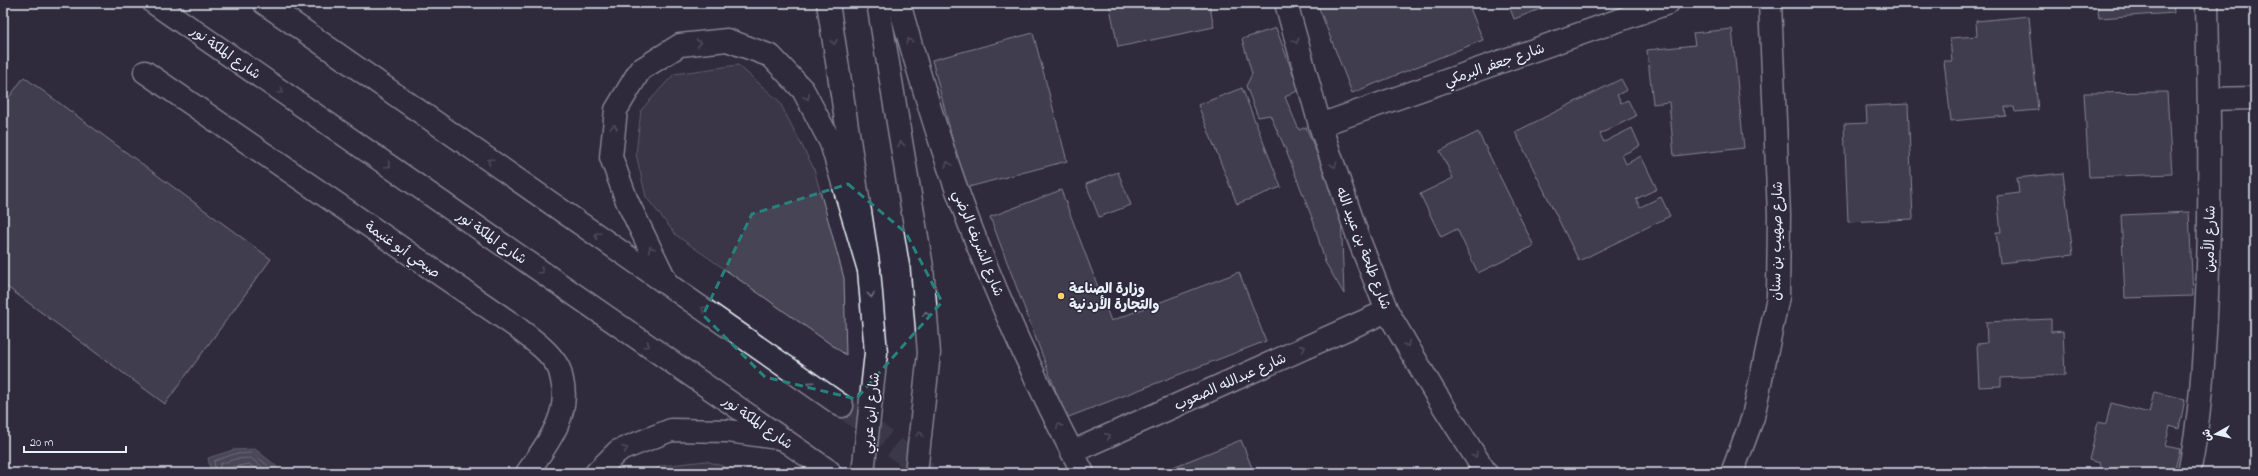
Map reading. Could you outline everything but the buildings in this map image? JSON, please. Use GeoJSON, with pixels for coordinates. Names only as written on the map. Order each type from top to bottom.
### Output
{"type":"FeatureCollection","features":[{"type":"Feature","properties":{"kind":"main road","name":"شارع الملكة نور"},"geometry":{"type":"LineString","coordinates":[[154,3],[829,471]]}},
{"type":"Feature","properties":{"kind":"main road"},"geometry":{"type":"LineString","coordinates":[[264,3],[842,406]]}},
{"type":"Feature","properties":{"kind":"main road"},"geometry":{"type":"LineString","coordinates":[[828,3],[869,270]]}},
{"type":"Feature","properties":{"kind":"main road"},"geometry":{"type":"LineString","coordinates":[[878,3],[922,267],[928,353],[916,473]]}},
{"type":"Feature","properties":{"kind":"main road","name":"شارع الشريف الرضي"},"geometry":{"type":"LineString","coordinates":[[899,3],[925,93],[956,186],[1029,365],[1083,473]]}},
{"type":"Feature","properties":{"kind":"main road","name":"شارع طلحة بن عبيد الله"},"geometry":{"type":"LineString","coordinates":[[1286,3],[1320,124],[1359,240],[1387,311],[1435,393],[1486,473]]}},
{"type":"Feature","properties":{"kind":"main road","name":"شارع جعفر البرمكي"},"geometry":{"type":"LineString","coordinates":[[1320,124],[1668,3]]}},
{"type":"Feature","properties":{"kind":"main road","name":"شارع صهيب بن سنان"},"geometry":{"type":"LineString","coordinates":[[1732,473],[1753,417],[1778,297],[1778,214],[1770,3]]}},
{"type":"Feature","properties":{"kind":"main road","name":"شارع الأمين"},"geometry":{"type":"LineString","coordinates":[[2189,473],[2198,428],[2205,339],[2210,230],[2207,3]]}},
{"type":"Feature","properties":{"kind":"main road"},"geometry":{"type":"LineString","coordinates":[[668,284],[627,201],[611,157],[616,110],[640,70],[680,45],[727,40],[771,56],[803,90],[831,143],[869,270]]}},
{"type":"Feature","properties":{"kind":"main road","name":"صبحي أبو غنيمة"},"geometry":{"type":"LineString","coordinates":[[145,72],[515,326],[546,352],[558,366],[564,389],[564,408],[555,432],[527,473]]}},
{"type":"Feature","properties":{"kind":"main road"},"geometry":{"type":"LineString","coordinates":[[2209,99],[2255,98]]}},
{"type":"Feature","properties":{"kind":"main road","name":"شارع ابن عربي"},"geometry":{"type":"LineString","coordinates":[[863,473],[876,353],[869,270]]}},
{"type":"Feature","properties":{"kind":"main road","name":"شارع عبدالله الصعوب"},"geometry":{"type":"LineString","coordinates":[[1072,452],[1387,311]]}},
{"type":"Feature","properties":{"kind":"main road"},"geometry":{"type":"LineString","coordinates":[[596,473],[618,452],[671,430],[728,431],[782,439]]}},
{"type":"Feature","properties":{"kind":"highlighted area"},"geometry":{"type":"Polygon","coordinates":[[[848,184],[906,233],[942,302],[856,399],[765,377],[703,315],[752,214],[848,184]]]}},
{"type":"Feature","properties":{"kind":"shaded area"},"geometry":{"type":"Polygon","coordinates":[[[738,65],[779,101],[814,169],[844,278],[846,355],[676,235],[646,197],[636,154],[641,110],[674,74],[738,65]]]}},
{"type":"Feature","properties":{"kind":"shaded area"},"geometry":{"type":"Polygon","coordinates":[[[706,461],[745,473],[648,473],[661,466],[706,461]]]}},
{"type":"Feature","properties":{"kind":"water"},"geometry":{"type":"Polygon","coordinates":[[[255,449],[275,465],[281,473],[211,473],[208,458],[233,450],[255,449]]]}},
{"type":"Feature","properties":{"kind":"tunnel"},"geometry":{"type":"LineString","coordinates":[[842,406],[927,473]]}},
{"type":"Feature","properties":{"kind":"place","name":"وزارة الصناعة والتجارة الأردنية"},"geometry":{"type":"Point","coordinates":[1061,296]}}]}
